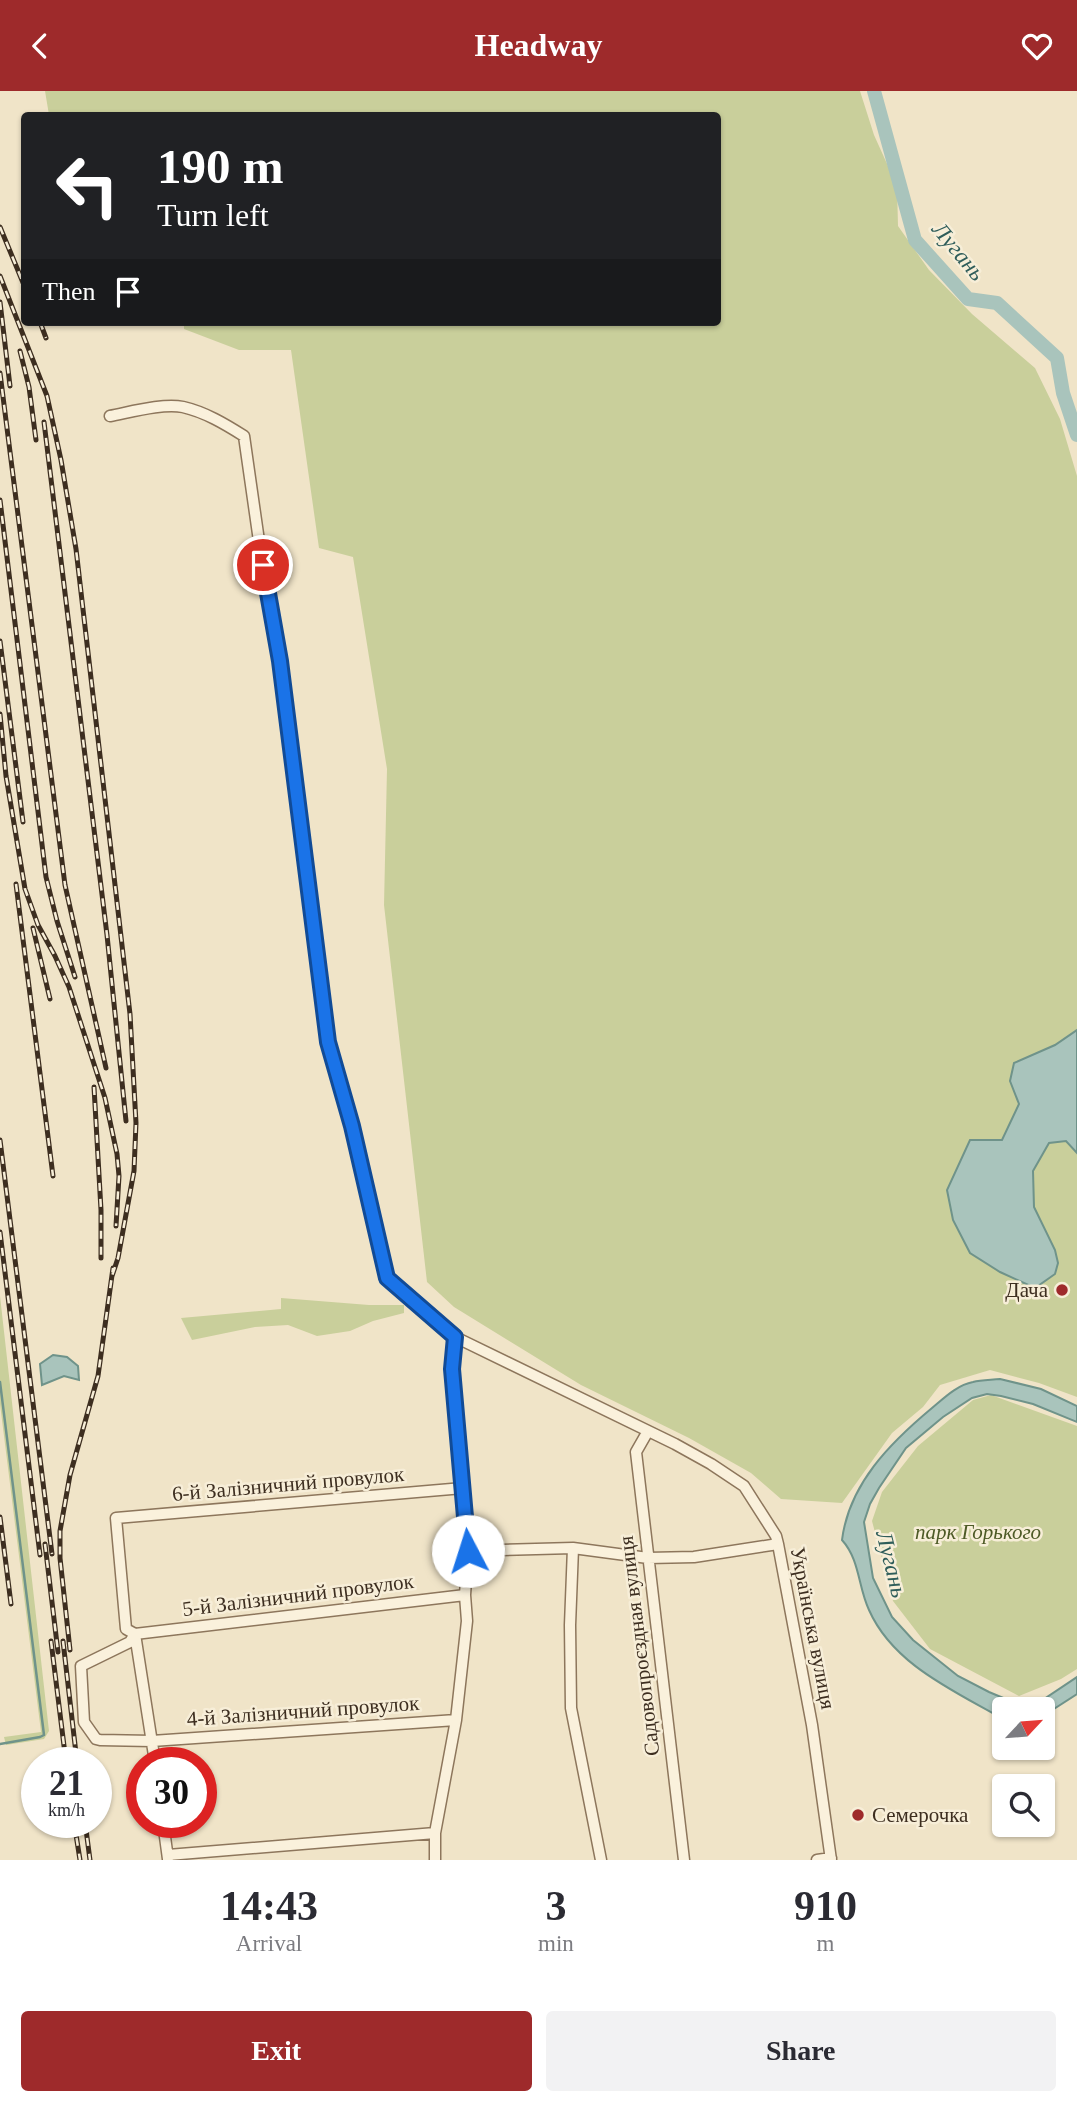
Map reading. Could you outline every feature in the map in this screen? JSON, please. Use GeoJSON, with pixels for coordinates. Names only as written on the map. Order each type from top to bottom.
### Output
{"type":"FeatureCollection","features":[{"type":"Feature","properties":{"kind":"street","name":"Українська вулиця"},"geometry":{"type":"LineString","coordinates":[[110,416],[182,407],[207,416],[244,436],[280,661],[328,1042],[352,1126],[387,1278],[455,1337],[648,1431],[711,1464],[744,1486],[776,1536],[778,1544],[812,1725],[831,1859]]}},
{"type":"Feature","properties":{"kind":"street"},"geometry":{"type":"LineString","coordinates":[[435,1860],[435,1833],[456,1720],[467,1621],[465,1595],[468,1551],[452,1369],[455,1337]]}},
{"type":"Feature","properties":{"kind":"street","name":"Садовопроєздная вулиця"},"geometry":{"type":"LineString","coordinates":[[648,1431],[636,1452],[684,1860]]}},
{"type":"Feature","properties":{"kind":"street","name":"6-й Залізничний провулок"},"geometry":{"type":"LineString","coordinates":[[135,1634],[126,1629],[117,1518],[463,1488]]}},
{"type":"Feature","properties":{"kind":"street"},"geometry":{"type":"LineString","coordinates":[[468,1551],[573,1548],[648,1558],[694,1557],[778,1544]]}},
{"type":"Feature","properties":{"kind":"street"},"geometry":{"type":"LineString","coordinates":[[573,1548],[570,1625],[572,1708],[601,1860]]}},
{"type":"Feature","properties":{"kind":"street","name":"5-й Залізничний провулок"},"geometry":{"type":"LineString","coordinates":[[135,1634],[465,1595]]}},
{"type":"Feature","properties":{"kind":"street"},"geometry":{"type":"LineString","coordinates":[[135,1634],[153,1747]]}},
{"type":"Feature","properties":{"kind":"street","name":"4-й Залізничний провулок"},"geometry":{"type":"LineString","coordinates":[[135,1634],[130,1642],[80,1666],[84,1722],[96,1739],[152,1741],[456,1720]]}},
{"type":"Feature","properties":{"kind":"street"},"geometry":{"type":"LineString","coordinates":[[165,1838],[168,1857],[435,1833]]}},
{"type":"Feature","properties":{"kind":"street"},"geometry":{"type":"LineString","coordinates":[[817,1860],[831,1859]]}},
{"type":"Feature","properties":{"kind":"green space"},"geometry":{"type":"Polygon","coordinates":[[[45,91],[860,91],[874,135],[897,186],[898,226],[929,270],[972,314],[1035,368],[1060,419],[1077,476],[1077,1397],[1039,1383],[990,1370],[940,1385],[923,1407],[892,1433],[842,1503],[781,1499],[751,1473],[689,1438],[581,1385],[454,1307],[427,1282],[384,905],[387,769],[353,557],[319,548],[291,350],[239,350],[184,329],[184,326],[721,326],[721,112],[48,112],[45,91]]]}},
{"type":"Feature","properties":{"kind":"green space"},"geometry":{"type":"Polygon","coordinates":[[[0,1296],[49,1731],[44,1739],[6,1745],[4,1737],[41,1732],[0,1404],[0,1296]]]}},
{"type":"Feature","properties":{"kind":"green space"},"geometry":{"type":"Polygon","coordinates":[[[281,1298],[404,1305],[404,1313],[373,1321],[350,1331],[317,1336],[288,1325],[255,1327],[192,1340],[181,1318],[281,1309],[281,1298]]]}},
{"type":"Feature","properties":{"kind":"green space","name":"парк Горького"},"geometry":{"type":"Polygon","coordinates":[[[991,1395],[1077,1426],[1077,1669],[1061,1679],[1019,1696],[930,1649],[893,1601],[872,1521],[882,1492],[918,1446],[973,1400],[991,1395]]]}},
{"type":"Feature","properties":{"kind":"water"},"geometry":{"type":"Polygon","coordinates":[[[1077,1030],[1077,1153],[1066,1141],[1049,1143],[1033,1171],[1034,1207],[1055,1250],[1058,1263],[1055,1274],[1035,1288],[1000,1272],[970,1253],[953,1220],[947,1190],[970,1140],[1002,1140],[1019,1104],[1010,1081],[1014,1063],[1055,1045],[1077,1030]]]}},
{"type":"Feature","properties":{"kind":"water"},"geometry":{"type":"Polygon","coordinates":[[[53,1355],[67,1357],[78,1366],[79,1380],[64,1376],[42,1385],[40,1364],[53,1355]]]}},
{"type":"Feature","properties":{"kind":"water"},"geometry":{"type":"Polygon","coordinates":[[[1000,1379],[1041,1389],[1077,1406],[1077,1422],[1033,1404],[1001,1396],[987,1394],[972,1398],[943,1417],[906,1448],[879,1488],[864,1522],[873,1578],[892,1617],[913,1640],[958,1676],[1001,1697],[992,1697],[992,1713],[923,1672],[892,1645],[869,1610],[856,1565],[842,1540],[846,1520],[862,1483],[887,1450],[941,1400],[956,1389],[973,1382],[1000,1379]]]}},
{"type":"Feature","properties":{"kind":"water"},"geometry":{"type":"Polygon","coordinates":[[[1077,1677],[1077,1694],[1055,1708],[1055,1697],[1047,1697],[1077,1677]]]}},
{"type":"Feature","properties":{"kind":"waterway","name":"Лугань"},"geometry":{"type":"LineString","coordinates":[[874,91],[915,240],[968,299],[997,303],[1057,358],[1063,393],[1077,435]]}},
{"type":"Feature","properties":{"kind":"waterway"},"geometry":{"type":"LineString","coordinates":[[0,1382],[44,1735],[0,1744]]}},
{"type":"Feature","properties":{"kind":"railway"},"geometry":{"type":"LineString","coordinates":[[0,227],[21,278]]}},
{"type":"Feature","properties":{"kind":"railway"},"geometry":{"type":"LineString","coordinates":[[0,276],[47,396],[61,460],[76,549],[130,1014],[136,1123],[134,1171],[118,1258],[112,1276]]}},
{"type":"Feature","properties":{"kind":"railway"},"geometry":{"type":"LineString","coordinates":[[0,302],[10,386]]}},
{"type":"Feature","properties":{"kind":"railway"},"geometry":{"type":"LineString","coordinates":[[42,326],[46,338]]}},
{"type":"Feature","properties":{"kind":"railway"},"geometry":{"type":"LineString","coordinates":[[20,351],[29,387],[36,440]]}},
{"type":"Feature","properties":{"kind":"railway"},"geometry":{"type":"LineString","coordinates":[[0,373],[65,885],[106,1068]]}},
{"type":"Feature","properties":{"kind":"railway"},"geometry":{"type":"LineString","coordinates":[[44,422],[107,935],[126,1121]]}},
{"type":"Feature","properties":{"kind":"railway"},"geometry":{"type":"LineString","coordinates":[[0,500],[46,877],[75,977]]}},
{"type":"Feature","properties":{"kind":"railway"},"geometry":{"type":"LineString","coordinates":[[0,641],[23,822]]}},
{"type":"Feature","properties":{"kind":"railway"},"geometry":{"type":"LineString","coordinates":[[0,714],[6,776],[25,889],[38,925],[69,987],[105,1098],[119,1176],[116,1226]]}},
{"type":"Feature","properties":{"kind":"railway"},"geometry":{"type":"LineString","coordinates":[[16,884],[53,1176]]}},
{"type":"Feature","properties":{"kind":"railway"},"geometry":{"type":"LineString","coordinates":[[33,928],[50,999]]}},
{"type":"Feature","properties":{"kind":"railway"},"geometry":{"type":"LineString","coordinates":[[94,1087],[101,1258]]}},
{"type":"Feature","properties":{"kind":"railway"},"geometry":{"type":"LineString","coordinates":[[0,1140],[52,1554]]}},
{"type":"Feature","properties":{"kind":"railway"},"geometry":{"type":"LineString","coordinates":[[0,1232],[40,1555]]}},
{"type":"Feature","properties":{"kind":"railway"},"geometry":{"type":"LineString","coordinates":[[70,1650],[60,1558],[60,1531],[70,1475],[98,1376],[113,1268]]}},
{"type":"Feature","properties":{"kind":"railway"},"geometry":{"type":"LineString","coordinates":[[0,1517],[11,1604]]}},
{"type":"Feature","properties":{"kind":"railway"},"geometry":{"type":"LineString","coordinates":[[45,1544],[58,1652]]}},
{"type":"Feature","properties":{"kind":"railway"},"geometry":{"type":"LineString","coordinates":[[51,1641],[64,1747]]}},
{"type":"Feature","properties":{"kind":"railway"},"geometry":{"type":"LineString","coordinates":[[63,1641],[75,1747]]}},
{"type":"Feature","properties":{"kind":"railway"},"geometry":{"type":"LineString","coordinates":[[77,1838],[80,1860]]}},
{"type":"Feature","properties":{"kind":"railway"},"geometry":{"type":"LineString","coordinates":[[87,1838],[90,1860]]}},
{"type":"Feature","properties":{"kind":"place","name":"Дача"},"geometry":{"type":"Point","coordinates":[1062,1290]}},
{"type":"Feature","properties":{"kind":"place","name":"Семерочка"},"geometry":{"type":"Point","coordinates":[858,1815]}},
{"type":"Feature","properties":{"kind":"route"},"geometry":{"type":"LineString","coordinates":[[263,565],[280,661],[328,1042],[352,1126],[387,1278],[455,1337],[452,1369],[468,1551]]}}]}
